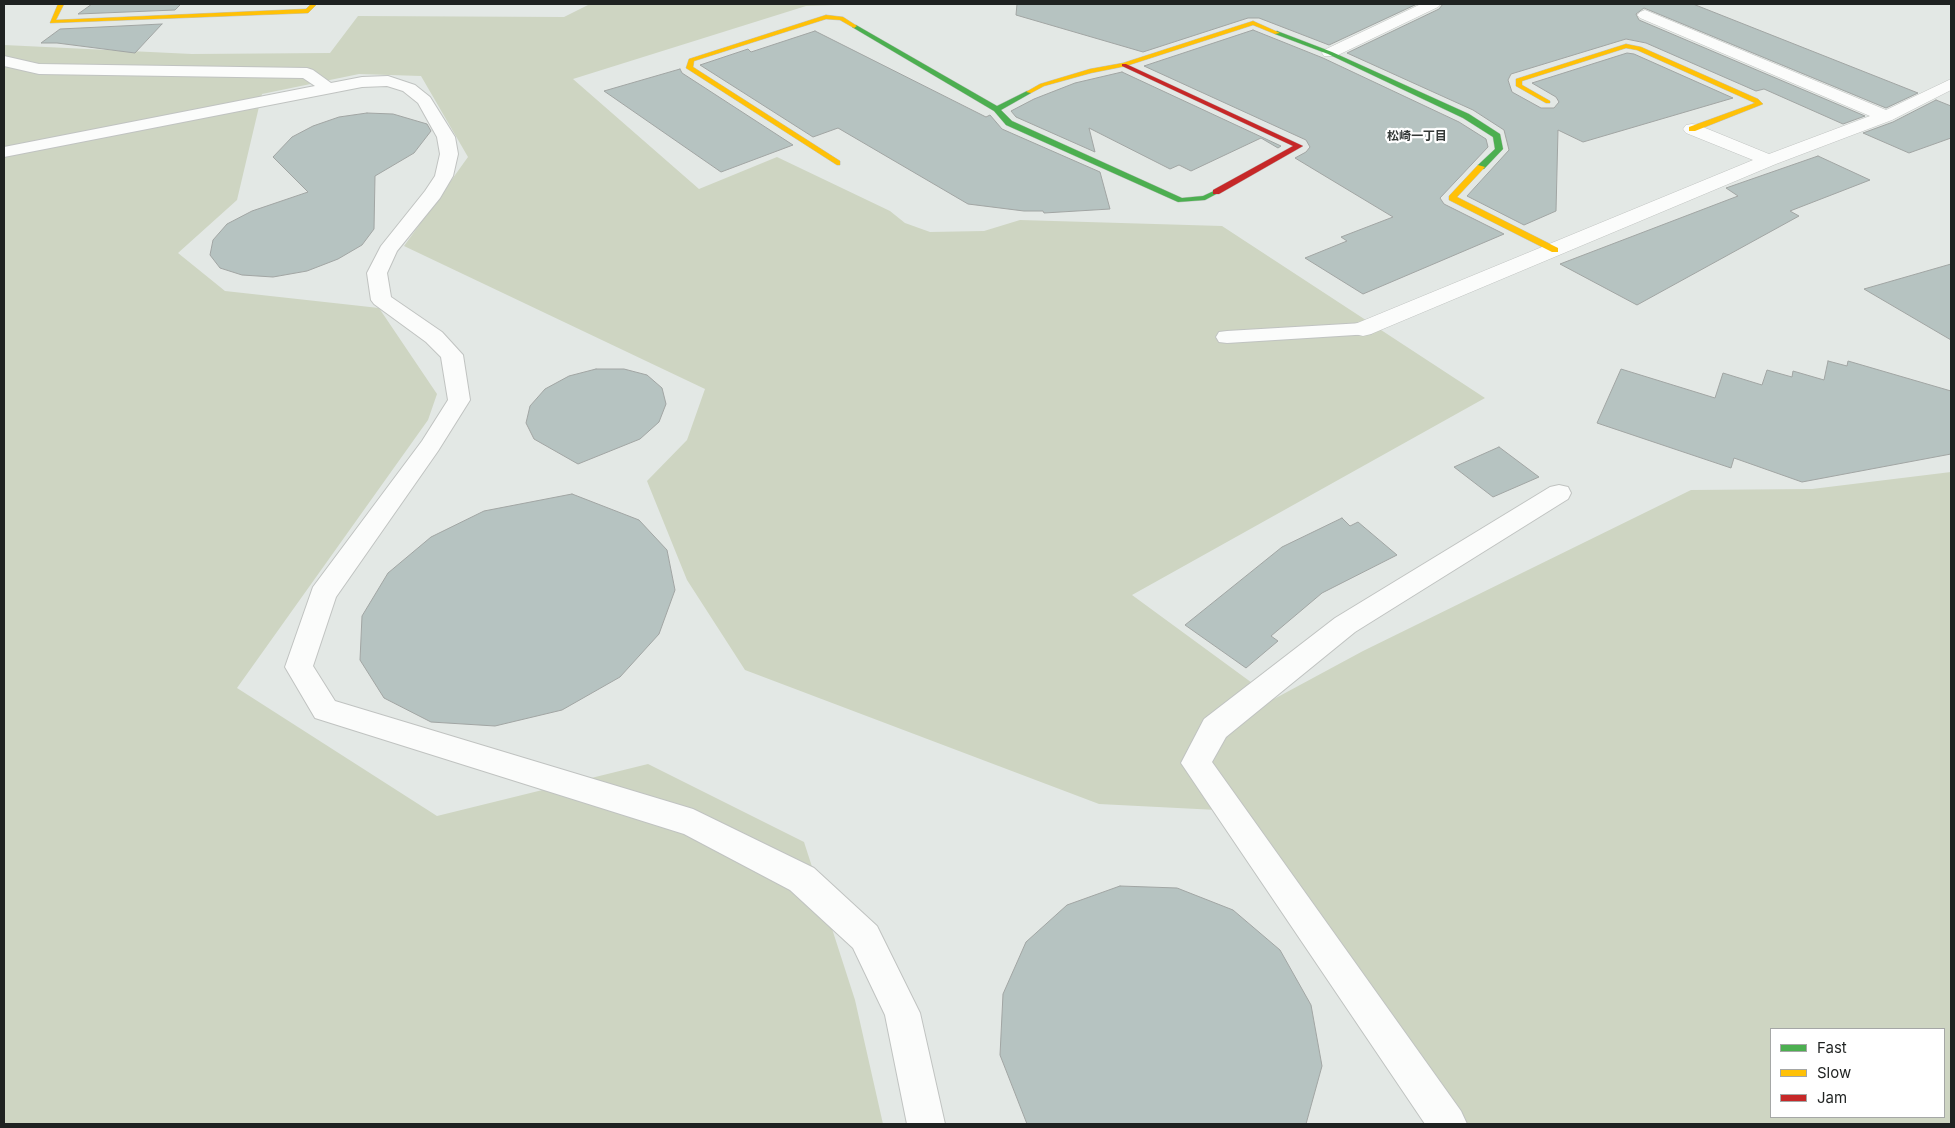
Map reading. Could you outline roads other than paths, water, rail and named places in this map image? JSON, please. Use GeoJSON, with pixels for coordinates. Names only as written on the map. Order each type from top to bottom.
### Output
{"type":"FeatureCollection","features":[{"type":"Feature","properties":{"kind":"street"},"geometry":{"type":"LineString","coordinates":[[61,4],[52,22],[308,11],[314,4]]}},
{"type":"Feature","properties":{"kind":"street"},"geometry":{"type":"LineString","coordinates":[[1330,53],[1433,4]]}},
{"type":"Feature","properties":{"kind":"street"},"geometry":{"type":"LineString","coordinates":[[1645,15],[1886,116]]}},
{"type":"Feature","properties":{"kind":"street"},"geometry":{"type":"LineString","coordinates":[[837,162],[689,68],[691,60],[826,17],[841,18],[997,108],[1009,123],[1181,200],[1205,198],[1299,146],[1124,65]]}},
{"type":"Feature","properties":{"kind":"street"},"geometry":{"type":"LineString","coordinates":[[997,108],[1042,85],[1124,65],[1252,23],[1330,53],[1466,116],[1497,136],[1499,149],[1452,198],[1555,250]]}},
{"type":"Feature","properties":{"kind":"street"},"geometry":{"type":"LineString","coordinates":[[1548,102],[1519,86],[1518,80],[1626,46],[1639,48],[1756,100],[1759,104],[1692,129]]}},
{"type":"Feature","properties":{"kind":"street"},"geometry":{"type":"LineString","coordinates":[[1363,329],[1769,160],[1886,116],[1951,84]]}},
{"type":"Feature","properties":{"kind":"street"},"geometry":{"type":"LineString","coordinates":[[1692,129],[1769,160]]}},
{"type":"Feature","properties":{"kind":"lane"},"geometry":{"type":"LineString","coordinates":[[4,61],[39,69],[307,73],[327,88]]}},
{"type":"Feature","properties":{"kind":"lane"},"geometry":{"type":"LineString","coordinates":[[4,152],[362,82],[388,82],[409,88],[424,100],[446,137],[449,154],[444,176],[433,194],[388,250],[377,274],[381,300],[434,337],[452,355],[459,400],[430,446],[323,594],[299,667],[325,710],[693,823],[802,879],[865,937],[902,1013],[926,1124]]}},
{"type":"Feature","properties":{"kind":"lane"},"geometry":{"type":"LineString","coordinates":[[1227,336],[1363,329]]}},
{"type":"Feature","properties":{"kind":"lane"},"geometry":{"type":"LineString","coordinates":[[1448,1124],[1196,763],[1215,728],[1345,625],[1559,492]]}},
{"type":"Feature","properties":{"kind":"district","name":"松崎一丁目"},"geometry":{"type":"Point","coordinates":[1417,136]}}]}
